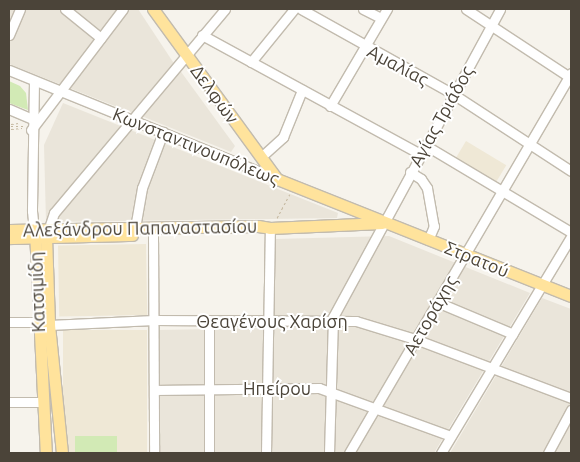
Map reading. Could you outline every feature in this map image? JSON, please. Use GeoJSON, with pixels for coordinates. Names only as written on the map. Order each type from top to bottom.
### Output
{"type":"FeatureCollection","features":[{"type":"Feature","properties":{"kind":"main road","name":"Δελφών"},"geometry":{"type":"LineString","coordinates":[[153,9],[277,179]]}},
{"type":"Feature","properties":{"kind":"main road","name":"Κωνσταντινουπόλεως"},"geometry":{"type":"LineString","coordinates":[[277,179],[383,223]]}},
{"type":"Feature","properties":{"kind":"main road","name":"Αλεξάνδρου Παπαναστασίου"},"geometry":{"type":"LineString","coordinates":[[9,238],[41,233],[135,228],[274,228],[383,223]]}},
{"type":"Feature","properties":{"kind":"main road","name":"Στρατού"},"geometry":{"type":"LineString","coordinates":[[383,223],[571,296]]}},
{"type":"Feature","properties":{"kind":"main road","name":"Αλεξάνδρου Παπαναστασίου"},"geometry":{"type":"LineString","coordinates":[[9,230],[41,233],[153,235],[258,233],[274,228]]}},
{"type":"Feature","properties":{"kind":"main road","name":"Κατσιμίδη"},"geometry":{"type":"LineString","coordinates":[[41,233],[43,450]]}},
{"type":"Feature","properties":{"kind":"main road","name":"Κατσιμίδη"},"geometry":{"type":"LineString","coordinates":[[43,324],[62,453]]}},
{"type":"Feature","properties":{"kind":"street"},"geometry":{"type":"LineString","coordinates":[[9,35],[20,9]]}},
{"type":"Feature","properties":{"kind":"street"},"geometry":{"type":"LineString","coordinates":[[65,9],[101,38]]}},
{"type":"Feature","properties":{"kind":"street"},"geometry":{"type":"LineString","coordinates":[[9,109],[27,125],[60,90],[123,9]]}},
{"type":"Feature","properties":{"kind":"street"},"geometry":{"type":"LineString","coordinates":[[41,233],[54,213],[186,53],[225,9]]}},
{"type":"Feature","properties":{"kind":"street"},"geometry":{"type":"LineString","coordinates":[[251,62],[294,9]]}},
{"type":"Feature","properties":{"kind":"street","name":"Αμαλίας"},"geometry":{"type":"LineString","coordinates":[[301,9],[364,47],[453,94],[571,171]]}},
{"type":"Feature","properties":{"kind":"street"},"geometry":{"type":"LineString","coordinates":[[363,9],[381,18]]}},
{"type":"Feature","properties":{"kind":"street"},"geometry":{"type":"LineString","coordinates":[[330,106],[387,9]]}},
{"type":"Feature","properties":{"kind":"street"},"geometry":{"type":"LineString","coordinates":[[466,9],[570,76]]}},
{"type":"Feature","properties":{"kind":"street","name":"Αγίας Τριάδος"},"geometry":{"type":"LineString","coordinates":[[332,320],[410,172],[500,9]]}},
{"type":"Feature","properties":{"kind":"street"},"geometry":{"type":"LineString","coordinates":[[202,35],[420,154]]}},
{"type":"Feature","properties":{"kind":"street","name":"Κωνσταντινουπόλεως"},"geometry":{"type":"LineString","coordinates":[[9,70],[277,179]]}},
{"type":"Feature","properties":{"kind":"street","name":"Αετοράχης"},"geometry":{"type":"LineString","coordinates":[[349,453],[570,76]]}},
{"type":"Feature","properties":{"kind":"street","name":"Κατσιμίδη"},"geometry":{"type":"LineString","coordinates":[[34,81],[27,125],[41,233]]}},
{"type":"Feature","properties":{"kind":"street"},"geometry":{"type":"LineString","coordinates":[[261,157],[283,137],[302,90]]}},
{"type":"Feature","properties":{"kind":"street"},"geometry":{"type":"LineString","coordinates":[[135,228],[142,188],[163,132]]}},
{"type":"Feature","properties":{"kind":"street"},"geometry":{"type":"LineString","coordinates":[[425,145],[571,232]]}},
{"type":"Feature","properties":{"kind":"street"},"geometry":{"type":"LineString","coordinates":[[410,172],[422,179],[427,188],[434,226],[428,240]]}},
{"type":"Feature","properties":{"kind":"street"},"geometry":{"type":"LineString","coordinates":[[266,453],[268,319],[274,228]]}},
{"type":"Feature","properties":{"kind":"street"},"geometry":{"type":"LineString","coordinates":[[153,235],[154,453]]}},
{"type":"Feature","properties":{"kind":"street"},"geometry":{"type":"LineString","coordinates":[[441,453],[571,237]]}},
{"type":"Feature","properties":{"kind":"street"},"geometry":{"type":"LineString","coordinates":[[438,302],[513,334]]}},
{"type":"Feature","properties":{"kind":"street","name":"Θεαγένους Χαρίση"},"geometry":{"type":"LineString","coordinates":[[9,322],[43,324],[154,320],[268,319],[360,322],[415,339],[493,367],[571,398]]}},
{"type":"Feature","properties":{"kind":"street"},"geometry":{"type":"LineString","coordinates":[[209,320],[209,453]]}},
{"type":"Feature","properties":{"kind":"street"},"geometry":{"type":"LineString","coordinates":[[329,453],[332,320]]}},
{"type":"Feature","properties":{"kind":"street","name":"Ηπείρου"},"geometry":{"type":"LineString","coordinates":[[154,390],[319,388],[452,436]]}},
{"type":"Feature","properties":{"kind":"street"},"geometry":{"type":"LineString","coordinates":[[9,402],[42,402]]}},
{"type":"Feature","properties":{"kind":"street"},"geometry":{"type":"LineString","coordinates":[[548,453],[571,410]]}},
{"type":"Feature","properties":{"kind":"path"},"geometry":{"type":"LineString","coordinates":[[11,126],[27,125]]}},
{"type":"Feature","properties":{"kind":"path"},"geometry":{"type":"LineString","coordinates":[[274,228],[277,215],[284,208],[292,186]]}},
{"type":"Feature","properties":{"kind":"shaded area"},"geometry":{"type":"Polygon","coordinates":[[[9,9],[138,9],[175,65],[135,114],[9,64],[9,9]]]}},
{"type":"Feature","properties":{"kind":"shaded area"},"geometry":{"type":"Polygon","coordinates":[[[179,69],[235,146],[231,152],[139,115],[179,69]]]}},
{"type":"Feature","properties":{"kind":"shaded area"},"geometry":{"type":"Polygon","coordinates":[[[63,103],[338,213],[337,218],[46,222],[44,145],[63,103]]]}},
{"type":"Feature","properties":{"kind":"shaded area"},"geometry":{"type":"Polygon","coordinates":[[[466,141],[506,165],[496,182],[456,158],[466,141]]]}},
{"type":"Feature","properties":{"kind":"shaded area"},"geometry":{"type":"Polygon","coordinates":[[[389,236],[530,293],[434,453],[158,453],[157,330],[273,328],[275,239],[389,236]]]}},
{"type":"Feature","properties":{"kind":"shaded area"},"geometry":{"type":"Polygon","coordinates":[[[146,244],[147,315],[59,317],[58,246],[146,244]]]}},
{"type":"Feature","properties":{"kind":"shaded area"},"geometry":{"type":"Polygon","coordinates":[[[542,298],[571,309],[571,453],[450,453],[542,298]]]}},
{"type":"Feature","properties":{"kind":"shaded area"},"geometry":{"type":"Polygon","coordinates":[[[63,330],[147,330],[147,453],[63,453],[63,330]]]}},
{"type":"Feature","properties":{"kind":"green space"},"geometry":{"type":"Polygon","coordinates":[[[9,81],[20,86],[26,93],[28,110],[9,103],[9,81]]]}},
{"type":"Feature","properties":{"kind":"green space"},"geometry":{"type":"Polygon","coordinates":[[[75,436],[117,436],[117,453],[75,453],[75,436]]]}}]}
